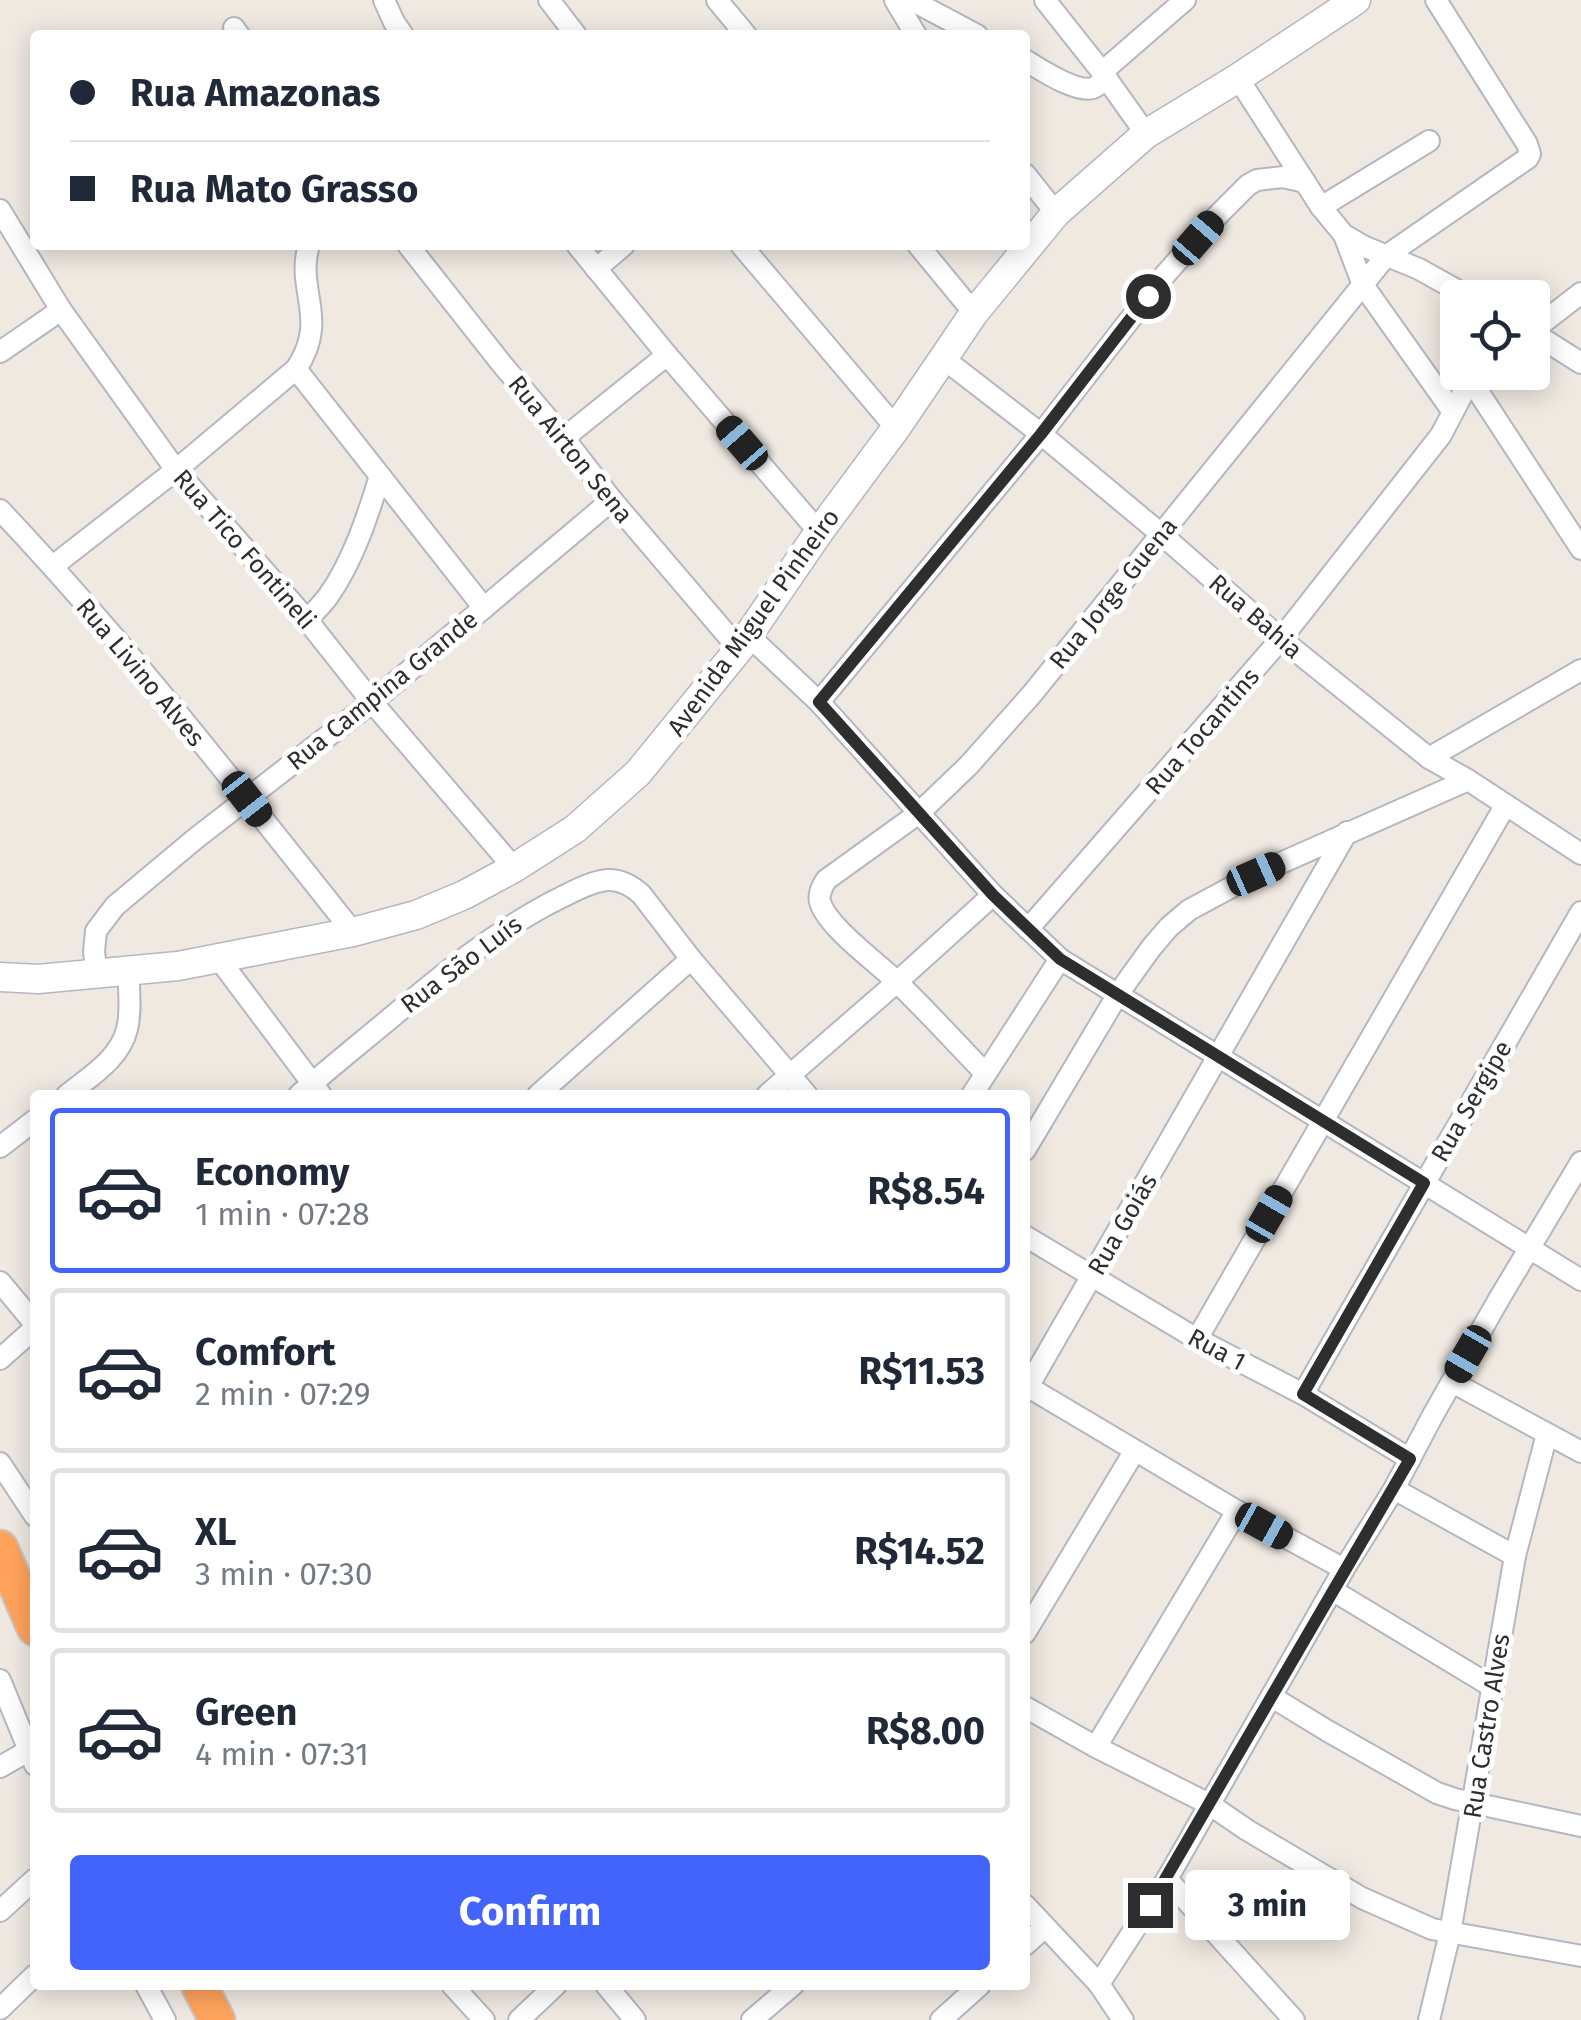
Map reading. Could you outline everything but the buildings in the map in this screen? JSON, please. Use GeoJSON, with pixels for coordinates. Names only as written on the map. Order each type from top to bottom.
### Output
{"type":"FeatureCollection","features":[{"type":"Feature","properties":{"kind":"highway"},"geometry":{"type":"LineString","coordinates":[[0,1548],[30,1617]]}},
{"type":"Feature","properties":{"kind":"highway"},"geometry":{"type":"LineString","coordinates":[[203,1990],[218,2020]]}},
{"type":"Feature","properties":{"kind":"street"},"geometry":{"type":"LineString","coordinates":[[384,0],[399,30]]}},
{"type":"Feature","properties":{"kind":"street"},"geometry":{"type":"LineString","coordinates":[[717,0],[742,30]]}},
{"type":"Feature","properties":{"kind":"street"},"geometry":{"type":"LineString","coordinates":[[895,0],[913,30]]}},
{"type":"Feature","properties":{"kind":"street"},"geometry":{"type":"LineString","coordinates":[[912,0],[968,30]]}},
{"type":"Feature","properties":{"kind":"street"},"geometry":{"type":"LineString","coordinates":[[1045,0],[1146,134]]}},
{"type":"Feature","properties":{"kind":"street"},"geometry":{"type":"LineString","coordinates":[[1030,63],[1083,88],[1096,87],[1186,0]]}},
{"type":"Feature","properties":{"kind":"street","name":"Avenida Miguel Pinheiro"},"geometry":{"type":"LineString","coordinates":[[1030,245],[1056,213],[1146,134],[1356,0]]}},
{"type":"Feature","properties":{"kind":"street","name":"Rua Jorge Guena"},"geometry":{"type":"LineString","coordinates":[[897,982],[842,933],[820,904],[826,880],[919,813],[969,765],[1032,694],[1386,256],[1528,158],[1527,144],[1436,0]]}},
{"type":"Feature","properties":{"kind":"street"},"geometry":{"type":"LineString","coordinates":[[556,2],[573,30]]}},
{"type":"Feature","properties":{"kind":"street"},"geometry":{"type":"LineString","coordinates":[[1238,78],[1304,182],[1344,235],[1363,285],[1453,412]]}},
{"type":"Feature","properties":{"kind":"street"},"geometry":{"type":"LineString","coordinates":[[1321,207],[1428,142]]}},
{"type":"Feature","properties":{"kind":"street"},"geometry":{"type":"LineString","coordinates":[[819,702],[1041,434],[1163,277],[1248,185],[1276,177],[1304,182]]}},
{"type":"Feature","properties":{"kind":"street"},"geometry":{"type":"LineString","coordinates":[[1030,180],[1056,213]]}},
{"type":"Feature","properties":{"kind":"street","name":"Rua Tico Fontineli"},"geometry":{"type":"LineString","coordinates":[[0,210],[62,310],[176,470],[514,868]]}},
{"type":"Feature","properties":{"kind":"street"},"geometry":{"type":"LineString","coordinates":[[1344,235],[1440,281]]}},
{"type":"Feature","properties":{"kind":"street"},"geometry":{"type":"LineString","coordinates":[[53,566],[296,369],[311,334],[305,264],[308,250]]}},
{"type":"Feature","properties":{"kind":"street","name":"Rua Airton Sena"},"geometry":{"type":"LineString","coordinates":[[412,250],[612,500],[744,643],[819,702],[993,895],[1060,959],[1581,1280]]}},
{"type":"Feature","properties":{"kind":"street"},"geometry":{"type":"LineString","coordinates":[[581,250],[818,532]]}},
{"type":"Feature","properties":{"kind":"street"},"geometry":{"type":"LineString","coordinates":[[596,269],[618,250]]}},
{"type":"Feature","properties":{"kind":"street"},"geometry":{"type":"LineString","coordinates":[[745,250],[896,428]]}},
{"type":"Feature","properties":{"kind":"street"},"geometry":{"type":"LineString","coordinates":[[922,250],[974,313]]}},
{"type":"Feature","properties":{"kind":"street","name":"Avenida Miguel Pinheiro"},"geometry":{"type":"LineString","coordinates":[[0,977],[97,974],[219,960],[353,932],[416,915],[464,895],[575,829],[626,785],[744,643],[974,313],[1026,250]]}},
{"type":"Feature","properties":{"kind":"street"},"geometry":{"type":"LineString","coordinates":[[1550,318],[1581,294]]}},
{"type":"Feature","properties":{"kind":"street"},"geometry":{"type":"LineString","coordinates":[[0,352],[62,310]]}},
{"type":"Feature","properties":{"kind":"street"},"geometry":{"type":"LineString","coordinates":[[1550,343],[1581,363]]}},
{"type":"Feature","properties":{"kind":"street"},"geometry":{"type":"LineString","coordinates":[[564,438],[666,355]]}},
{"type":"Feature","properties":{"kind":"street","name":"Rua Bahia"},"geometry":{"type":"LineString","coordinates":[[944,359],[1041,434],[1281,639],[1429,758],[1581,854]]}},
{"type":"Feature","properties":{"kind":"street"},"geometry":{"type":"LineString","coordinates":[[296,369],[484,608]]}},
{"type":"Feature","properties":{"kind":"street","name":"Rua Tocantins"},"geometry":{"type":"LineString","coordinates":[[1028,929],[1281,639],[1419,465],[1465,390]]}},
{"type":"Feature","properties":{"kind":"street"},"geometry":{"type":"LineString","coordinates":[[1481,390],[1581,549]]}},
{"type":"Feature","properties":{"kind":"street"},"geometry":{"type":"LineString","coordinates":[[307,620],[340,576],[380,476]]}},
{"type":"Feature","properties":{"kind":"street","name":"Rua Campina Grande"},"geometry":{"type":"LineString","coordinates":[[97,974],[96,931],[105,916],[140,884],[372,702],[612,500]]}},
{"type":"Feature","properties":{"kind":"street","name":"Rua Livino Alves"},"geometry":{"type":"LineString","coordinates":[[1,512],[53,566],[353,932]]}},
{"type":"Feature","properties":{"kind":"street"},"geometry":{"type":"LineString","coordinates":[[1429,758],[1581,670]]}},
{"type":"Feature","properties":{"kind":"street"},"geometry":{"type":"LineString","coordinates":[[1030,1142],[1118,994],[1150,948],[1189,910],[1256,874],[1468,780]]}},
{"type":"Feature","properties":{"kind":"street"},"geometry":{"type":"LineString","coordinates":[[1197,1339],[1505,806]]}},
{"type":"Feature","properties":{"kind":"street","name":"Rua Goiás"},"geometry":{"type":"LineString","coordinates":[[1030,1381],[1347,832]]}},
{"type":"Feature","properties":{"kind":"street","name":"Rua São Luís"},"geometry":{"type":"LineString","coordinates":[[311,1090],[490,938],[528,914],[593,884],[619,880],[635,888],[692,959]]}},
{"type":"Feature","properties":{"kind":"street"},"geometry":{"type":"LineString","coordinates":[[772,1090],[993,895]]}},
{"type":"Feature","properties":{"kind":"street","name":"Rua Sergipe"},"geometry":{"type":"LineString","coordinates":[[1303,1394],[1581,912]]}},
{"type":"Feature","properties":{"kind":"street"},"geometry":{"type":"LineString","coordinates":[[544,1090],[692,959],[802,1090]]}},
{"type":"Feature","properties":{"kind":"street"},"geometry":{"type":"LineString","coordinates":[[975,1090],[1060,959]]}},
{"type":"Feature","properties":{"kind":"street"},"geometry":{"type":"LineString","coordinates":[[219,960],[309,1090]]}},
{"type":"Feature","properties":{"kind":"street"},"geometry":{"type":"LineString","coordinates":[[72,1090],[112,1058],[122,1044],[127,1031],[128,971]]}},
{"type":"Feature","properties":{"kind":"street"},"geometry":{"type":"LineString","coordinates":[[897,982],[985,1073]]}},
{"type":"Feature","properties":{"kind":"street"},"geometry":{"type":"LineString","coordinates":[[0,1147],[30,1124]]}},
{"type":"Feature","properties":{"kind":"street"},"geometry":{"type":"LineString","coordinates":[[1100,1984],[1167,1879],[1581,1162]]}},
{"type":"Feature","properties":{"kind":"street","name":"Rua 1"},"geometry":{"type":"LineString","coordinates":[[1030,1239],[1410,1459]]}},
{"type":"Feature","properties":{"kind":"street"},"geometry":{"type":"LineString","coordinates":[[0,1282],[30,1320]]}},
{"type":"Feature","properties":{"kind":"street"},"geometry":{"type":"LineString","coordinates":[[0,1358],[30,1331]]}},
{"type":"Feature","properties":{"kind":"street"},"geometry":{"type":"LineString","coordinates":[[1452,1382],[1581,1452]]}},
{"type":"Feature","properties":{"kind":"street"},"geometry":{"type":"LineString","coordinates":[[1030,1390],[1344,1569]]}},
{"type":"Feature","properties":{"kind":"street","name":"Rua Castro Alves"},"geometry":{"type":"LineString","coordinates":[[1429,2020],[1450,1933],[1514,1556],[1547,1434]]}},
{"type":"Feature","properties":{"kind":"street"},"geometry":{"type":"LineString","coordinates":[[1030,1625],[1134,1452]]}},
{"type":"Feature","properties":{"kind":"street"},"geometry":{"type":"LineString","coordinates":[[0,1463],[30,1508]]}},
{"type":"Feature","properties":{"kind":"street"},"geometry":{"type":"LineString","coordinates":[[1394,1489],[1514,1556]]}},
{"type":"Feature","properties":{"kind":"street"},"geometry":{"type":"LineString","coordinates":[[1096,1747],[1238,1511]]}},
{"type":"Feature","properties":{"kind":"street"},"geometry":{"type":"LineString","coordinates":[[1332,1590],[1492,1686]]}},
{"type":"Feature","properties":{"kind":"street"},"geometry":{"type":"LineString","coordinates":[[0,1680],[30,1753]]}},
{"type":"Feature","properties":{"kind":"street"},"geometry":{"type":"LineString","coordinates":[[1272,1696],[1438,1793],[1581,1826]]}},
{"type":"Feature","properties":{"kind":"street"},"geometry":{"type":"LineString","coordinates":[[1030,1713],[1209,1804],[1362,1898],[1432,1929],[1581,1955]]}},
{"type":"Feature","properties":{"kind":"street"},"geometry":{"type":"LineString","coordinates":[[0,1768],[30,1759]]}},
{"type":"Feature","properties":{"kind":"street"},"geometry":{"type":"LineString","coordinates":[[1167,1879],[1294,2020]]}},
{"type":"Feature","properties":{"kind":"street"},"geometry":{"type":"LineString","coordinates":[[0,1911],[30,1884]]}},
{"type":"Feature","properties":{"kind":"street"},"geometry":{"type":"LineString","coordinates":[[1030,1911],[1100,1984],[1122,2020]]}},
{"type":"Feature","properties":{"kind":"street"},"geometry":{"type":"LineString","coordinates":[[1030,1941],[1044,1928]]}},
{"type":"Feature","properties":{"kind":"street"},"geometry":{"type":"LineString","coordinates":[[0,2010],[30,1980]]}},
{"type":"Feature","properties":{"kind":"street"},"geometry":{"type":"LineString","coordinates":[[149,1990],[165,2020]]}},
{"type":"Feature","properties":{"kind":"street"},"geometry":{"type":"LineString","coordinates":[[457,1990],[484,2020]]}},
{"type":"Feature","properties":{"kind":"street"},"geometry":{"type":"LineString","coordinates":[[518,2020],[551,1990]]}},
{"type":"Feature","properties":{"kind":"street"},"geometry":{"type":"LineString","coordinates":[[610,1990],[635,2020]]}},
{"type":"Feature","properties":{"kind":"street"},"geometry":{"type":"LineString","coordinates":[[752,2020],[788,1990]]}},
{"type":"Feature","properties":{"kind":"street"},"geometry":{"type":"LineString","coordinates":[[941,2020],[974,1990]]}},
{"type":"Feature","properties":{"kind":"route"},"geometry":{"type":"LineString","coordinates":[[1148,296],[1041,434],[819,702],[993,895],[1060,959],[1424,1183],[1303,1394],[1410,1459],[1150,1905]]}}]}
